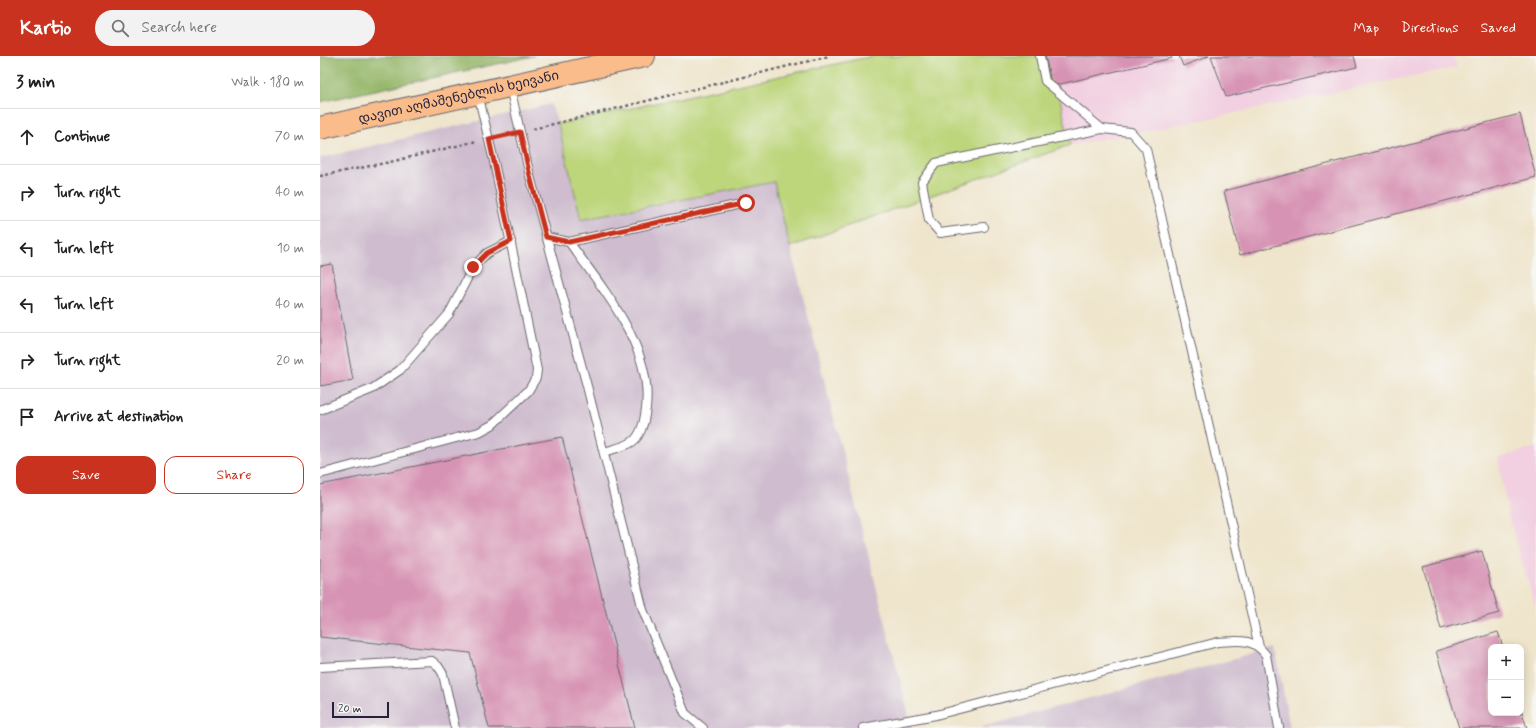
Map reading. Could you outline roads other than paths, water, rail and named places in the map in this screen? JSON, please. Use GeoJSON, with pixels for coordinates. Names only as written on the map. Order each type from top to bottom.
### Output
{"type":"FeatureCollection","features":[{"type":"Feature","properties":{"kind":"highway","name":"დავით აღმაშენებლის ხეივანი"},"geometry":{"type":"LineString","coordinates":[[320,128],[644,56]]}},
{"type":"Feature","properties":{"kind":"lane"},"geometry":{"type":"LineString","coordinates":[[1040,56],[1045,81],[1102,129]]}},
{"type":"Feature","properties":{"kind":"lane"},"geometry":{"type":"LineString","coordinates":[[510,86],[530,176],[604,452],[643,610],[685,713],[703,728]]}},
{"type":"Feature","properties":{"kind":"lane"},"geometry":{"type":"LineString","coordinates":[[320,474],[479,432],[492,425],[528,391],[536,378],[538,370],[478,93]]}},
{"type":"Feature","properties":{"kind":"lane"},"geometry":{"type":"LineString","coordinates":[[984,227],[940,233],[929,220],[922,182],[936,163],[1102,129],[1132,132],[1146,149],[1259,647]]}},
{"type":"Feature","properties":{"kind":"lane"},"geometry":{"type":"LineString","coordinates":[[546,237],[569,242],[746,203]]}},
{"type":"Feature","properties":{"kind":"lane"},"geometry":{"type":"LineString","coordinates":[[320,410],[372,389],[400,370],[449,314],[473,267],[487,253],[511,241]]}},
{"type":"Feature","properties":{"kind":"lane"},"geometry":{"type":"LineString","coordinates":[[569,242],[608,294],[624,322],[644,366],[647,404],[644,425],[633,442],[604,452]]}},
{"type":"Feature","properties":{"kind":"lane"},"geometry":{"type":"LineString","coordinates":[[863,728],[936,715],[1218,642],[1245,641],[1259,647],[1266,655],[1279,728]]}},
{"type":"Feature","properties":{"kind":"lane"},"geometry":{"type":"LineString","coordinates":[[320,667],[432,661],[438,666],[442,674],[455,728]]}}]}
